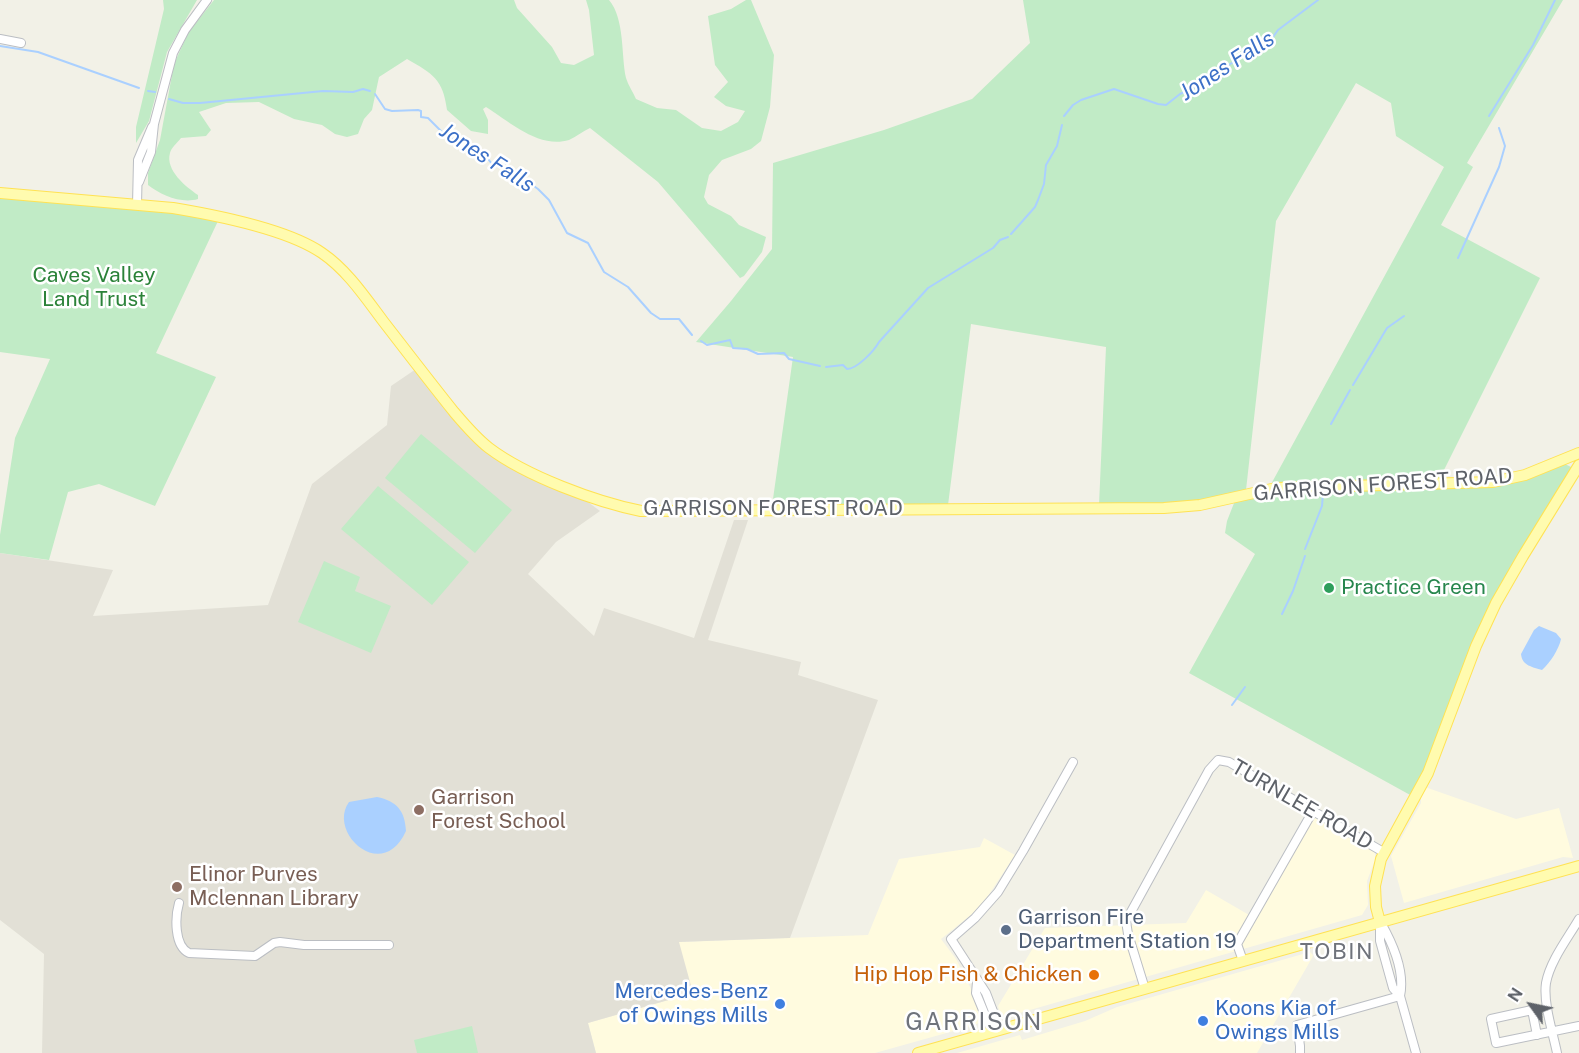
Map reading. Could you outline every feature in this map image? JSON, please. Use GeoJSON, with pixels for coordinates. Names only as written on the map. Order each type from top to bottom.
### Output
{"type":"FeatureCollection","features":[{"type":"Feature","properties":{"kind":"main road","name":"GARRISON FOREST ROAD"},"geometry":{"type":"LineString","coordinates":[[0,193],[200,213],[269,230],[297,240],[322,253],[345,274],[454,412],[489,448],[513,464],[574,491],[641,511],[1182,507],[1276,488],[1493,482],[1525,475],[1579,453]]}},
{"type":"Feature","properties":{"kind":"main road"},"geometry":{"type":"LineString","coordinates":[[1380,922],[1376,907],[1375,886],[1385,853],[1428,773],[1476,646],[1491,614],[1518,564],[1579,465]]}},
{"type":"Feature","properties":{"kind":"main road"},"geometry":{"type":"LineString","coordinates":[[918,1053],[1579,866]]}},
{"type":"Feature","properties":{"kind":"street"},"geometry":{"type":"LineString","coordinates":[[137,205],[139,182],[151,152],[154,123],[173,53],[185,30],[207,0]]}},
{"type":"Feature","properties":{"kind":"street"},"geometry":{"type":"LineString","coordinates":[[0,39],[21,43]]}},
{"type":"Feature","properties":{"kind":"street","name":"TURNLEE ROAD"},"geometry":{"type":"LineString","coordinates":[[1145,989],[1126,921],[1209,770],[1218,760],[1229,762],[1385,853]]}},
{"type":"Feature","properties":{"kind":"street"},"geometry":{"type":"LineString","coordinates":[[992,1032],[996,1018],[986,993],[951,939],[975,918],[998,892],[1072,762]]}},
{"type":"Feature","properties":{"kind":"street"},"geometry":{"type":"LineString","coordinates":[[1243,961],[1237,944],[1313,811]]}},
{"type":"Feature","properties":{"kind":"street"},"geometry":{"type":"LineString","coordinates":[[179,903],[176,920],[179,937],[184,950],[189,952],[255,956],[274,943],[280,942],[304,945],[389,945]]}},
{"type":"Feature","properties":{"kind":"street"},"geometry":{"type":"LineString","coordinates":[[1557,1053],[1546,995],[1548,975],[1579,919]]}},
{"type":"Feature","properties":{"kind":"street"},"geometry":{"type":"LineString","coordinates":[[1380,922],[1380,941],[1393,988],[1400,996],[1416,1053]]}},
{"type":"Feature","properties":{"kind":"street"},"geometry":{"type":"LineString","coordinates":[[1300,1053],[1297,1025],[1400,996]]}},
{"type":"Feature","properties":{"kind":"street"},"geometry":{"type":"LineString","coordinates":[[1537,1035],[1532,1010],[1491,1018],[1496,1043],[1537,1035],[1579,1026]]}},
{"type":"Feature","properties":{"kind":"shaded area","name":"Garrison Forest School"},"geometry":{"type":"Polygon","coordinates":[[[416,369],[475,440],[584,499],[600,511],[556,542],[528,574],[594,636],[604,608],[694,638],[734,520],[748,520],[708,640],[801,662],[798,675],[878,700],[790,938],[679,942],[693,993],[588,1023],[596,1053],[42,1053],[44,954],[0,920],[0,553],[113,570],[93,616],[268,605],[312,484],[387,425],[391,386],[416,369]]]}},
{"type":"Feature","properties":{"kind":"shaded area"},"geometry":{"type":"Polygon","coordinates":[[[1425,787],[1516,819],[1559,808],[1573,858],[1563,857],[1404,903],[1391,856],[1421,803],[1425,787]]]}},
{"type":"Feature","properties":{"kind":"shaded area"},"geometry":{"type":"Polygon","coordinates":[[[1315,818],[1375,850],[1375,860],[1367,881],[1368,905],[1362,915],[1016,1014],[1004,1016],[1000,1013],[998,1006],[1045,928],[1186,923],[1206,890],[1256,919],[1315,818]]]}},
{"type":"Feature","properties":{"kind":"shaded area"},"geometry":{"type":"Polygon","coordinates":[[[984,838],[1015,855],[984,902],[941,939],[956,959],[975,997],[982,1016],[980,1022],[975,1025],[875,1053],[596,1053],[588,1023],[693,993],[678,942],[868,935],[899,859],[980,847],[984,838]]]}},
{"type":"Feature","properties":{"kind":"shaded area"},"geometry":{"type":"Polygon","coordinates":[[[1310,952],[1313,955],[1312,958],[1257,1053],[957,1053],[1020,1035],[1022,1040],[1085,1021],[1117,1007],[1310,952]]]}},
{"type":"Feature","properties":{"kind":"green space"},"geometry":{"type":"Polygon","coordinates":[[[163,0],[197,0],[167,52],[149,121],[136,143],[136,127],[164,9],[163,0]]]}},
{"type":"Feature","properties":{"kind":"green space"},"geometry":{"type":"Polygon","coordinates":[[[214,0],[514,0],[517,8],[552,47],[561,63],[574,65],[594,55],[586,0],[609,0],[618,17],[626,78],[636,99],[657,108],[676,110],[702,128],[721,131],[738,122],[745,111],[726,106],[714,97],[728,82],[715,65],[708,16],[751,0],[774,55],[770,107],[761,141],[751,149],[722,160],[709,175],[704,197],[708,204],[731,216],[739,225],[766,237],[762,252],[740,278],[658,182],[590,128],[569,140],[547,141],[525,132],[486,107],[483,109],[488,120],[488,134],[471,131],[447,110],[443,91],[435,78],[407,59],[379,77],[372,110],[364,119],[358,134],[347,137],[335,134],[322,125],[294,119],[259,102],[226,103],[199,112],[211,130],[206,136],[181,138],[172,149],[169,159],[173,172],[198,195],[198,199],[185,200],[165,195],[148,185],[148,173],[160,140],[174,64],[188,33],[214,0]]]}},
{"type":"Feature","properties":{"kind":"green space"},"geometry":{"type":"Polygon","coordinates":[[[1023,0],[1563,0],[1467,163],[1473,167],[1441,225],[1540,278],[1436,486],[1565,464],[1573,468],[1519,554],[1412,796],[1189,673],[1255,554],[1225,533],[1227,521],[1238,493],[1185,504],[1099,505],[1106,347],[971,324],[948,505],[772,506],[793,357],[696,342],[772,249],[773,163],[884,130],[972,99],[1030,43],[1023,0]],[[1356,83],[1276,221],[1246,490],[1270,486],[1444,167],[1396,136],[1391,103],[1356,83]]]}},
{"type":"Feature","properties":{"kind":"green space","name":"Caves Valley Land Trust"},"geometry":{"type":"Polygon","coordinates":[[[0,196],[173,211],[218,221],[156,353],[216,377],[155,506],[99,484],[68,492],[49,560],[0,553],[0,535],[15,438],[50,359],[0,352],[0,196]]]}},
{"type":"Feature","properties":{"kind":"green space"},"geometry":{"type":"Polygon","coordinates":[[[421,434],[512,510],[475,553],[385,478],[421,434]]]}},
{"type":"Feature","properties":{"kind":"green space"},"geometry":{"type":"Polygon","coordinates":[[[378,486],[469,562],[432,605],[341,529],[378,486]]]}},
{"type":"Feature","properties":{"kind":"green space"},"geometry":{"type":"Polygon","coordinates":[[[324,561],[360,577],[355,591],[391,606],[371,653],[298,622],[324,561]]]}},
{"type":"Feature","properties":{"kind":"green space"},"geometry":{"type":"Polygon","coordinates":[[[472,1026],[478,1053],[417,1053],[414,1040],[472,1026]]]}},
{"type":"Feature","properties":{"kind":"water"},"geometry":{"type":"Polygon","coordinates":[[[1539,626],[1556,633],[1561,639],[1554,656],[1542,670],[1526,664],[1521,654],[1534,630],[1539,626]]]}},
{"type":"Feature","properties":{"kind":"water"},"geometry":{"type":"Polygon","coordinates":[[[377,797],[390,801],[399,808],[404,818],[406,831],[396,846],[384,853],[372,853],[360,848],[345,827],[344,814],[349,802],[377,797]]]}},
{"type":"Feature","properties":{"kind":"waterway","name":"Jones Falls"},"geometry":{"type":"LineString","coordinates":[[1064,116],[1073,105],[1081,100],[1114,89],[1166,105],[1180,94],[1208,81],[1214,73],[1273,37],[1278,30],[1318,0]]}},
{"type":"Feature","properties":{"kind":"waterway"},"geometry":{"type":"LineString","coordinates":[[1489,116],[1533,45],[1555,0]]}},
{"type":"Feature","properties":{"kind":"waterway","name":"Jones Falls"},"geometry":{"type":"LineString","coordinates":[[0,46],[38,52],[139,88]]}},
{"type":"Feature","properties":{"kind":"waterway","name":"Jones Falls"},"geometry":{"type":"LineString","coordinates":[[169,99],[183,103],[200,103],[323,91],[353,92],[363,89],[370,91]]}},
{"type":"Feature","properties":{"kind":"waterway","name":"Jones Falls"},"geometry":{"type":"LineString","coordinates":[[148,91],[155,92]]}},
{"type":"Feature","properties":{"kind":"waterway","name":"Jones Falls"},"geometry":{"type":"LineString","coordinates":[[375,94],[385,109],[421,111],[421,117],[428,118],[448,138],[462,141],[468,147],[485,155],[492,164],[499,161],[538,189],[549,200],[567,233],[588,243],[604,272],[628,287],[651,313],[660,319],[679,319],[692,335]]}},
{"type":"Feature","properties":{"kind":"waterway","name":"Jones Falls"},"geometry":{"type":"LineString","coordinates":[[1011,234],[1035,207],[1044,184],[1046,165],[1057,146],[1062,125]]}},
{"type":"Feature","properties":{"kind":"waterway"},"geometry":{"type":"LineString","coordinates":[[1458,258],[1499,167],[1505,146],[1499,128]]}},
{"type":"Feature","properties":{"kind":"waterway","name":"Jones Falls"},"geometry":{"type":"LineString","coordinates":[[826,367],[843,365],[847,369],[860,363],[928,288],[1008,237]]}},
{"type":"Feature","properties":{"kind":"waterway"},"geometry":{"type":"LineString","coordinates":[[1353,385],[1387,328],[1404,316]]}},
{"type":"Feature","properties":{"kind":"waterway","name":"Jones Falls"},"geometry":{"type":"LineString","coordinates":[[701,341],[707,345],[730,340],[733,348],[747,349],[758,354],[784,353],[789,359],[820,366]]}},
{"type":"Feature","properties":{"kind":"waterway"},"geometry":{"type":"LineString","coordinates":[[1331,424],[1350,390]]}},
{"type":"Feature","properties":{"kind":"waterway"},"geometry":{"type":"LineString","coordinates":[[1305,549],[1322,506],[1323,493]]}},
{"type":"Feature","properties":{"kind":"waterway"},"geometry":{"type":"LineString","coordinates":[[1282,614],[1305,556]]}},
{"type":"Feature","properties":{"kind":"waterway"},"geometry":{"type":"LineString","coordinates":[[1232,705],[1245,687]]}},
{"type":"Feature","properties":{"kind":"place","name":"Practice Green"},"geometry":{"type":"Point","coordinates":[1329,588]}},
{"type":"Feature","properties":{"kind":"place","name":"Garrison Forest School"},"geometry":{"type":"Point","coordinates":[419,810]}},
{"type":"Feature","properties":{"kind":"place","name":"Elinor Purves Mclennan Library"},"geometry":{"type":"Point","coordinates":[177,887]}},
{"type":"Feature","properties":{"kind":"place","name":"Garrison Fire Department Station 19"},"geometry":{"type":"Point","coordinates":[1006,930]}},
{"type":"Feature","properties":{"kind":"place","name":"Hip Hop Fish & Chicken"},"geometry":{"type":"Point","coordinates":[1094,975]}},
{"type":"Feature","properties":{"kind":"place","name":"Mercedes-Benz of Owings Mills"},"geometry":{"type":"Point","coordinates":[780,1004]}},
{"type":"Feature","properties":{"kind":"place","name":"Koons Kia of Owings Mills"},"geometry":{"type":"Point","coordinates":[1203,1021]}},
{"type":"Feature","properties":{"kind":"district","name":"TOBIN"},"geometry":{"type":"Point","coordinates":[1337,952]}},
{"type":"Feature","properties":{"kind":"district","name":"GARRISON"},"geometry":{"type":"Point","coordinates":[974,1023]}}]}
